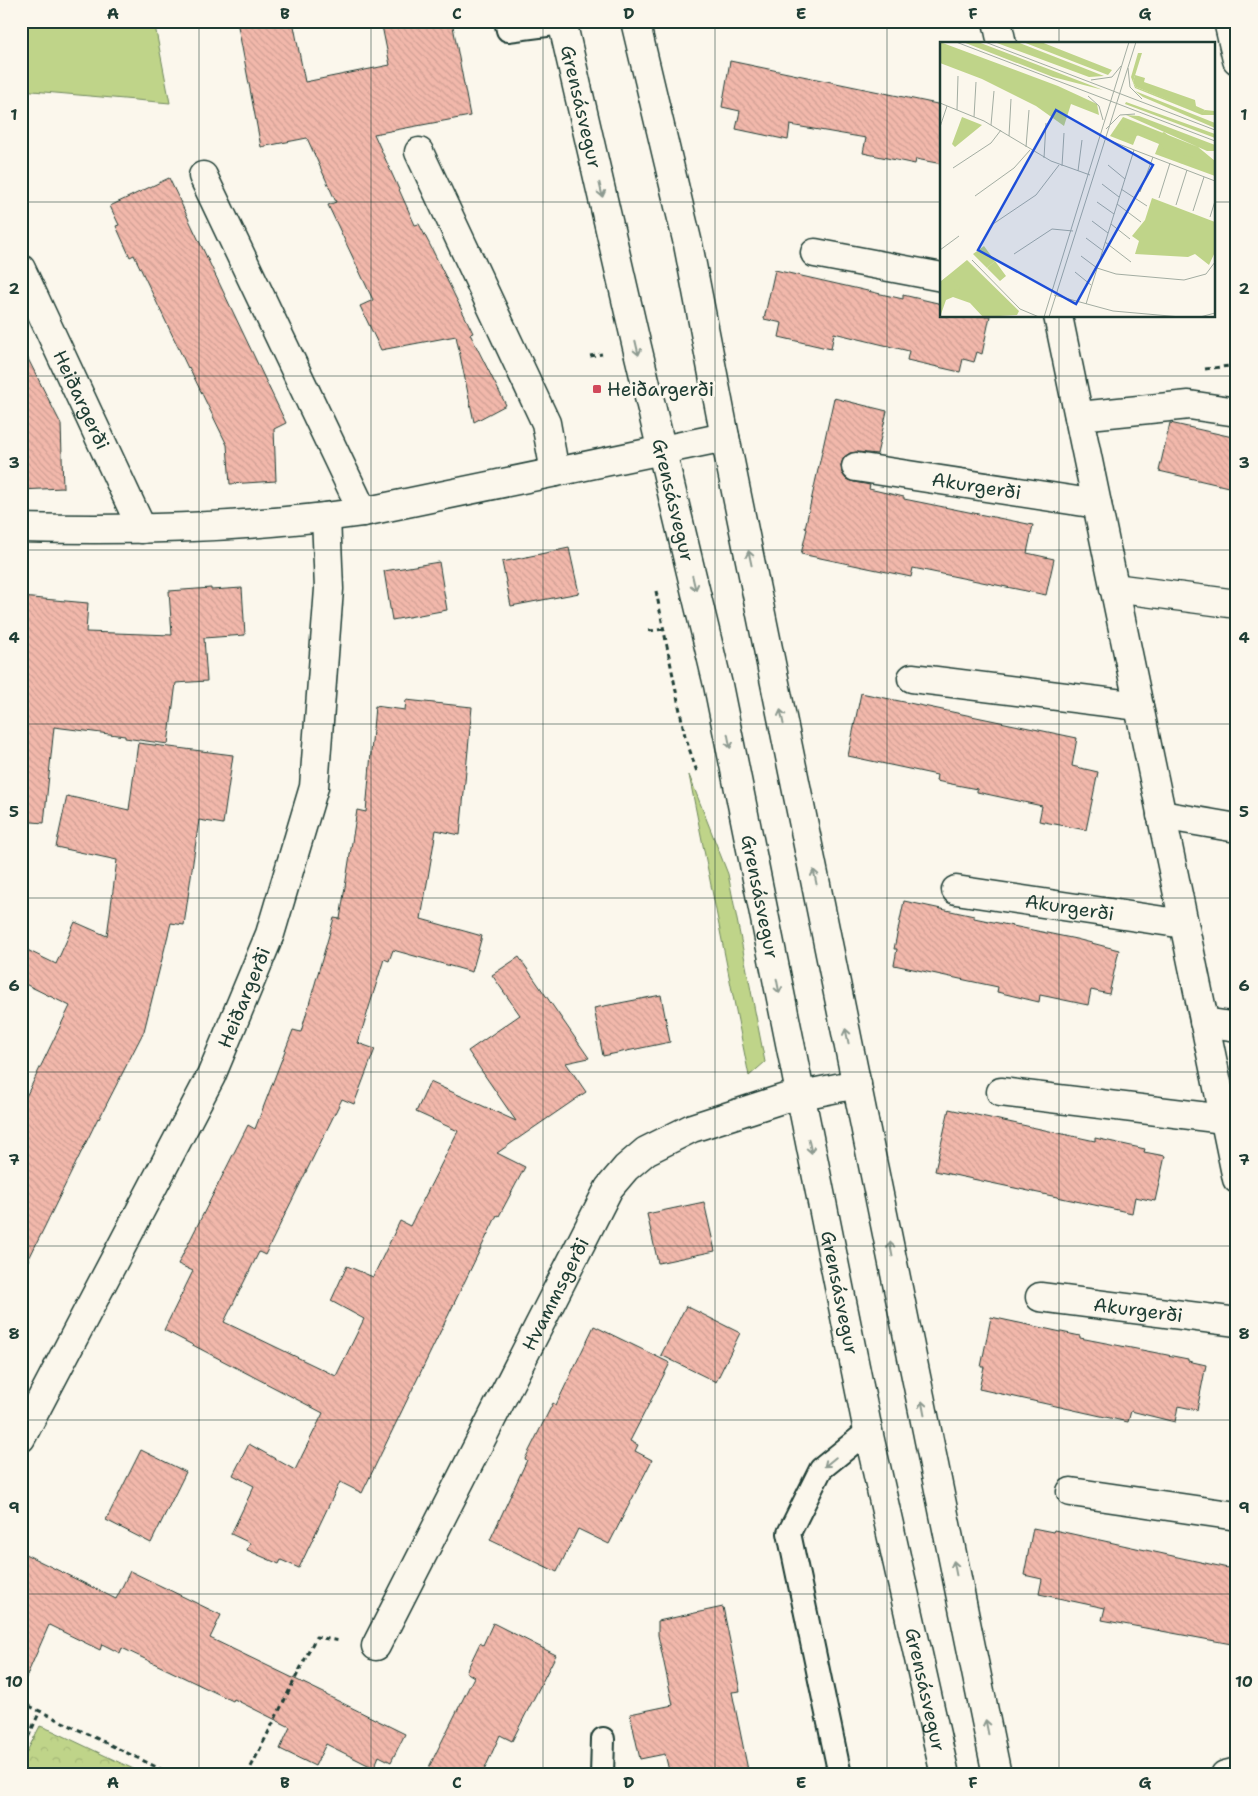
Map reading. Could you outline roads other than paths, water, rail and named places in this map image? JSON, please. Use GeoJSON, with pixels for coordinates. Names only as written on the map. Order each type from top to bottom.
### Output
{"type":"FeatureCollection","features":[{"type":"Feature","properties":{"kind":"street"},"geometry":{"type":"LineString","coordinates":[[635,21],[688,244],[725,437],[997,1775]]}},
{"type":"Feature","properties":{"kind":"street"},"geometry":{"type":"LineString","coordinates":[[997,21],[1002,42]]}},
{"type":"Feature","properties":{"kind":"street"},"geometry":{"type":"LineString","coordinates":[[1228,21],[1237,60]]}},
{"type":"Feature","properties":{"kind":"street","name":"Grensásvegur"},"geometry":{"type":"LineString","coordinates":[[566,22],[662,450],[718,685],[868,1431],[945,1775]]}},
{"type":"Feature","properties":{"kind":"street"},"geometry":{"type":"LineString","coordinates":[[419,152],[546,423],[556,472]]}},
{"type":"Feature","properties":{"kind":"street"},"geometry":{"type":"LineString","coordinates":[[203,176],[363,512]]}},
{"type":"Feature","properties":{"kind":"street"},"geometry":{"type":"LineString","coordinates":[[815,253],[940,277]]}},
{"type":"Feature","properties":{"kind":"street","name":"Heiðargerði"},"geometry":{"type":"LineString","coordinates":[[21,269],[142,529]]}},
{"type":"Feature","properties":{"kind":"street"},"geometry":{"type":"LineString","coordinates":[[1058,318],[1237,1179]]}},
{"type":"Feature","properties":{"kind":"street"},"geometry":{"type":"LineString","coordinates":[[1079,416],[1189,405],[1237,412]]}},
{"type":"Feature","properties":{"kind":"street"},"geometry":{"type":"LineString","coordinates":[[21,528],[142,529],[326,517],[363,512],[725,437]]}},
{"type":"Feature","properties":{"kind":"street","name":"Akurgerði"},"geometry":{"type":"LineString","coordinates":[[856,468],[1097,504]]}},
{"type":"Feature","properties":{"kind":"street","name":"Heiðargerði"},"geometry":{"type":"LineString","coordinates":[[21,1438],[211,1076],[270,934],[314,787],[329,589],[326,517]]}},
{"type":"Feature","properties":{"kind":"street"},"geometry":{"type":"LineString","coordinates":[[1114,588],[1237,604]]}},
{"type":"Feature","properties":{"kind":"street"},"geometry":{"type":"LineString","coordinates":[[912,678],[1139,706]]}},
{"type":"Feature","properties":{"kind":"street"},"geometry":{"type":"LineString","coordinates":[[1162,815],[1237,828]]}},
{"type":"Feature","properties":{"kind":"street","name":"Akurgerði"},"geometry":{"type":"LineString","coordinates":[[956,890],[1184,924]]}},
{"type":"Feature","properties":{"kind":"street"},"geometry":{"type":"LineString","coordinates":[[1204,1022],[1237,1027]]}},
{"type":"Feature","properties":{"kind":"street","name":"Hvammsgerði"},"geometry":{"type":"LineString","coordinates":[[376,1646],[609,1188],[626,1168],[646,1151],[670,1137],[692,1128],[739,1112],[800,1095],[857,1084]]}},
{"type":"Feature","properties":{"kind":"street"},"geometry":{"type":"LineString","coordinates":[[1001,1092],[1224,1118]]}},
{"type":"Feature","properties":{"kind":"street","name":"Akurgerði"},"geometry":{"type":"LineString","coordinates":[[1040,1297],[1237,1322]]}},
{"type":"Feature","properties":{"kind":"street"},"geometry":{"type":"LineString","coordinates":[[1071,1492],[1237,1516]]}},
{"type":"Feature","properties":{"kind":"street"},"geometry":{"type":"LineString","coordinates":[[1225,1775],[1237,1772]]}},
{"type":"Feature","properties":{"kind":"lane"},"geometry":{"type":"LineString","coordinates":[[507,26],[566,22]]}},
{"type":"Feature","properties":{"kind":"lane"},"geometry":{"type":"LineString","coordinates":[[840,1775],[789,1534],[821,1469],[868,1431]]}},
{"type":"Feature","properties":{"kind":"lane"},"geometry":{"type":"LineString","coordinates":[[602,1775],[603,1739]]}},
{"type":"Feature","properties":{"kind":"place","name":"Heiðargerði"},"geometry":{"type":"Point","coordinates":[597,389]}}]}
